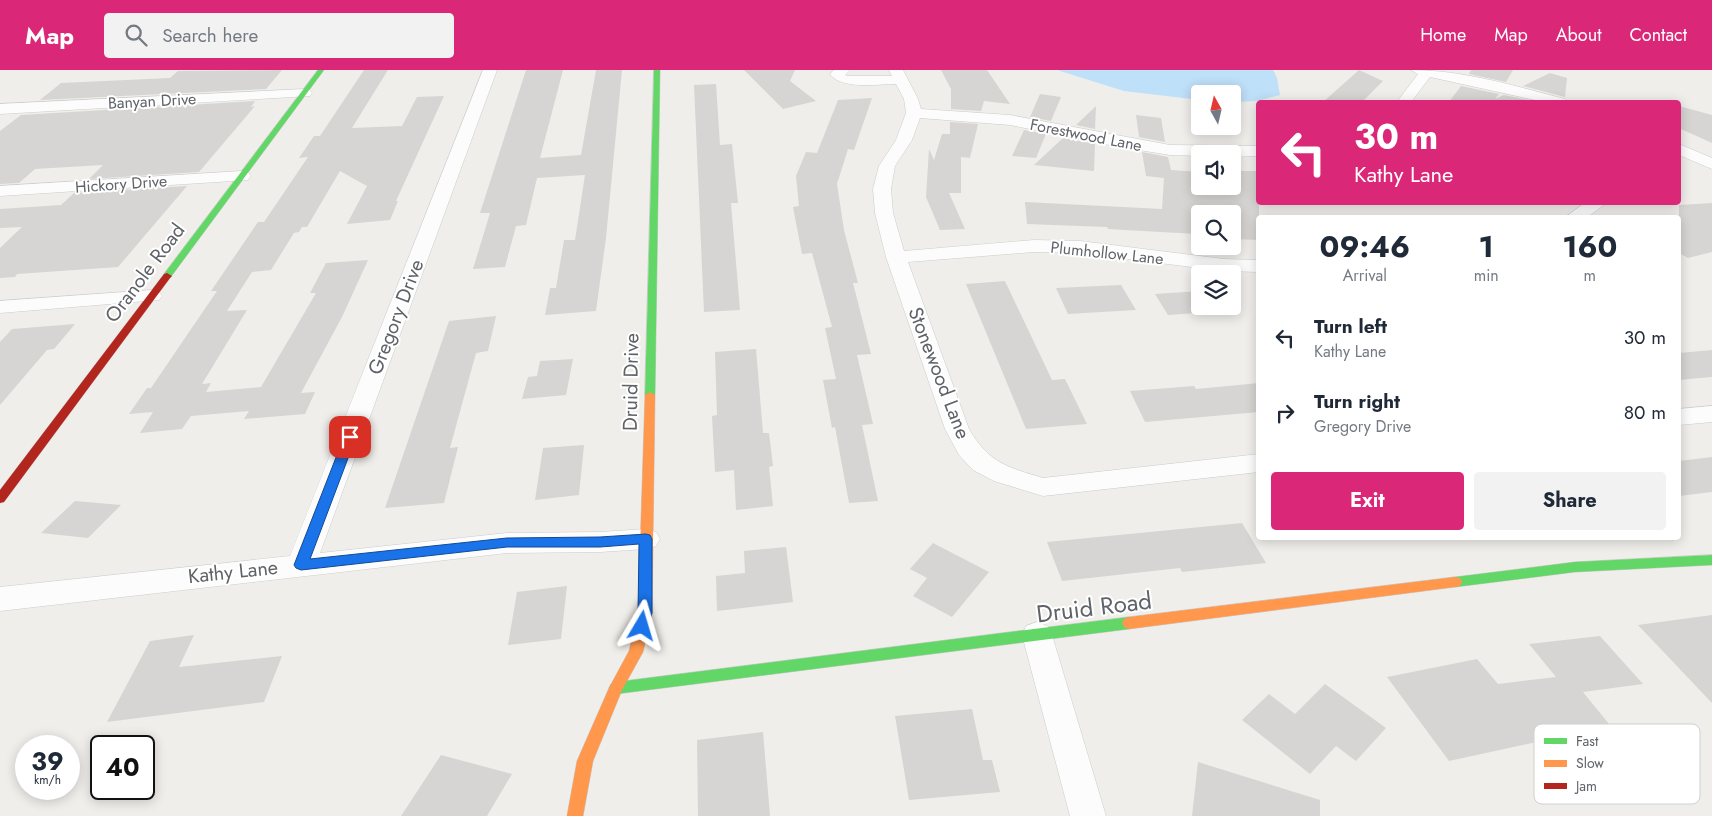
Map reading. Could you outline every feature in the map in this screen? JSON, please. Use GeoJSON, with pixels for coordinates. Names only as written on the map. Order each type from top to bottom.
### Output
{"type":"FeatureCollection","features":[{"type":"Feature","properties":{"kind":"street","name":"Oranole Road"},"geometry":{"type":"LineString","coordinates":[[0,499],[8,478],[152,296],[321,70]]}},
{"type":"Feature","properties":{"kind":"street","name":"Gregory Drive"},"geometry":{"type":"LineString","coordinates":[[301,565],[490,70]]}},
{"type":"Feature","properties":{"kind":"street","name":"Druid Drive"},"geometry":{"type":"LineString","coordinates":[[616,688],[636,652],[645,613],[657,70]]}},
{"type":"Feature","properties":{"kind":"street"},"geometry":{"type":"LineString","coordinates":[[843,70],[837,74],[845,80],[899,75],[911,99],[914,113]]}},
{"type":"Feature","properties":{"kind":"street"},"geometry":{"type":"LineString","coordinates":[[1405,100],[1424,71],[1552,100]]}},
{"type":"Feature","properties":{"kind":"street","name":"Banyan Drive"},"geometry":{"type":"LineString","coordinates":[[0,109],[305,92]]}},
{"type":"Feature","properties":{"kind":"street","name":"Forestwood Lane"},"geometry":{"type":"LineString","coordinates":[[914,113],[1010,120],[1170,150],[1256,151]]}},
{"type":"Feature","properties":{"kind":"street","name":"Stonewood Lane"},"geometry":{"type":"LineString","coordinates":[[914,113],[904,140],[886,166],[882,189],[888,233],[957,429],[968,449],[982,464],[1003,475],[1043,487],[1256,464]]}},
{"type":"Feature","properties":{"kind":"street"},"geometry":{"type":"LineString","coordinates":[[1681,149],[1711,164]]}},
{"type":"Feature","properties":{"kind":"street"},"geometry":{"type":"LineString","coordinates":[[1687,168],[1711,164]]}},
{"type":"Feature","properties":{"kind":"street","name":"Hickory Drive"},"geometry":{"type":"LineString","coordinates":[[0,191],[242,176]]}},
{"type":"Feature","properties":{"kind":"street"},"geometry":{"type":"LineString","coordinates":[[1578,215],[1595,205]]}},
{"type":"Feature","properties":{"kind":"street","name":"Plumhollow Lane"},"geometry":{"type":"LineString","coordinates":[[896,257],[1034,246],[1080,247],[1224,265],[1256,266]]}},
{"type":"Feature","properties":{"kind":"street"},"geometry":{"type":"LineString","coordinates":[[0,307],[152,296]]}},
{"type":"Feature","properties":{"kind":"street"},"geometry":{"type":"LineString","coordinates":[[1681,417],[1712,414]]}},
{"type":"Feature","properties":{"kind":"street","name":"Kathy Lane"},"geometry":{"type":"LineString","coordinates":[[0,598],[507,543],[600,542],[646,539]]}},
{"type":"Feature","properties":{"kind":"street","name":"Druid Road"},"geometry":{"type":"LineString","coordinates":[[616,688],[1575,567],[1712,560]]}},
{"type":"Feature","properties":{"kind":"street"},"geometry":{"type":"LineString","coordinates":[[1036,635],[1088,816]]}},
{"type":"Feature","properties":{"kind":"street"},"geometry":{"type":"LineString","coordinates":[[575,816],[585,761],[616,688]]}},
{"type":"Feature","properties":{"kind":"water"},"geometry":{"type":"Polygon","coordinates":[[[1057,70],[1273,70],[1277,78],[1280,95],[1256,101],[1241,102],[1241,85],[1191,85],[1191,99],[1124,91],[1057,70]]]}},
{"type":"Feature","properties":{"kind":"building"},"geometry":{"type":"Polygon","coordinates":[[[282,70],[266,89],[40,100],[61,83],[170,78],[178,71],[282,70]]]}},
{"type":"Feature","properties":{"kind":"building"},"geometry":{"type":"Polygon","coordinates":[[[364,70],[388,70],[352,128],[402,126],[417,97],[444,96],[396,201],[398,201],[390,220],[347,224],[367,186],[340,171],[307,227],[302,227],[299,232],[294,233],[271,270],[252,272],[227,311],[247,310],[202,384],[211,383],[206,392],[261,387],[316,293],[310,293],[326,263],[368,260],[342,317],[301,393],[315,392],[305,414],[244,419],[249,411],[191,416],[182,429],[140,433],[153,412],[129,414],[147,388],[151,388],[217,291],[211,291],[258,222],[264,222],[308,157],[299,158],[314,136],[320,136],[364,70]]]}},
{"type":"Feature","properties":{"kind":"building"},"geometry":{"type":"Polygon","coordinates":[[[526,70],[563,70],[540,158],[581,155],[596,70],[622,70],[606,238],[596,311],[545,315],[550,288],[556,288],[564,240],[575,240],[585,175],[537,178],[526,225],[516,226],[505,267],[473,269],[490,213],[480,213],[526,70]]]}},
{"type":"Feature","properties":{"kind":"building"},"geometry":{"type":"Polygon","coordinates":[[[744,70],[795,70],[790,81],[816,101],[783,109],[744,70]]]}},
{"type":"Feature","properties":{"kind":"building"},"geometry":{"type":"Polygon","coordinates":[[[941,70],[987,70],[1010,104],[984,101],[981,111],[951,109],[951,89],[941,70]]]}},
{"type":"Feature","properties":{"kind":"building"},"geometry":{"type":"Polygon","coordinates":[[[1359,70],[1383,81],[1364,100],[1325,100],[1359,70]]]}},
{"type":"Feature","properties":{"kind":"building"},"geometry":{"type":"Polygon","coordinates":[[[1471,70],[1513,70],[1506,82],[1469,74],[1471,70]]]}},
{"type":"Feature","properties":{"kind":"building"},"geometry":{"type":"Polygon","coordinates":[[[1550,73],[1567,78],[1565,97],[1523,86],[1550,73]]]}},
{"type":"Feature","properties":{"kind":"building"},"geometry":{"type":"Polygon","coordinates":[[[716,84],[720,145],[732,144],[738,203],[731,203],[740,310],[704,312],[694,85],[716,84]]]}},
{"type":"Feature","properties":{"kind":"building"},"geometry":{"type":"Polygon","coordinates":[[[1461,86],[1499,94],[1495,99],[1504,95],[1528,100],[1450,100],[1461,86]]]}},
{"type":"Feature","properties":{"kind":"building"},"geometry":{"type":"Polygon","coordinates":[[[1040,94],[1061,97],[1051,121],[1030,117],[1040,94]]]}},
{"type":"Feature","properties":{"kind":"building"},"geometry":{"type":"Polygon","coordinates":[[[872,98],[854,150],[848,149],[837,184],[844,230],[858,283],[853,283],[871,354],[857,355],[873,424],[862,425],[878,501],[849,503],[835,427],[832,428],[823,380],[836,379],[825,328],[832,327],[812,253],[802,254],[793,207],[799,206],[796,176],[806,152],[817,153],[838,100],[872,98]]]}},
{"type":"Feature","properties":{"kind":"building"},"geometry":{"type":"Polygon","coordinates":[[[255,101],[251,107],[255,106],[199,172],[89,179],[103,165],[35,169],[19,183],[0,184],[0,131],[21,115],[255,101]]]}},
{"type":"Feature","properties":{"kind":"building"},"geometry":{"type":"Polygon","coordinates":[[[1096,106],[1095,129],[1076,125],[1096,106]]]}},
{"type":"Feature","properties":{"kind":"building"},"geometry":{"type":"Polygon","coordinates":[[[1681,107],[1712,115],[1712,143],[1681,129],[1681,107]]]}},
{"type":"Feature","properties":{"kind":"building"},"geometry":{"type":"Polygon","coordinates":[[[1136,115],[1161,118],[1165,142],[1139,137],[1136,115]]]}},
{"type":"Feature","properties":{"kind":"building"},"geometry":{"type":"Polygon","coordinates":[[[950,122],[978,124],[970,158],[961,157],[961,193],[949,193],[965,229],[940,230],[926,197],[929,149],[934,160],[942,134],[950,134],[950,122]]]}},
{"type":"Feature","properties":{"kind":"building"},"geometry":{"type":"Polygon","coordinates":[[[1024,130],[1046,134],[1036,158],[1012,156],[1024,130]]]}},
{"type":"Feature","properties":{"kind":"building"},"geometry":{"type":"Polygon","coordinates":[[[1063,138],[1095,144],[1094,171],[1034,165],[1063,138]]]}},
{"type":"Feature","properties":{"kind":"building"},"geometry":{"type":"Polygon","coordinates":[[[1142,152],[1168,157],[1171,170],[1191,171],[1191,195],[1241,195],[1241,171],[1256,171],[1256,205],[1259,205],[1259,215],[1256,215],[1256,240],[1241,239],[1241,205],[1191,205],[1191,234],[1108,229],[1107,227],[1027,224],[1025,202],[1162,209],[1164,178],[1146,176],[1142,152]]]}},
{"type":"Feature","properties":{"kind":"building"},"geometry":{"type":"Polygon","coordinates":[[[187,186],[118,267],[17,274],[15,277],[0,278],[0,248],[22,227],[0,228],[0,209],[61,205],[74,193],[187,186]]]}},
{"type":"Feature","properties":{"kind":"building"},"geometry":{"type":"Polygon","coordinates":[[[1712,203],[1712,252],[1688,258],[1681,254],[1681,215],[1679,215],[1679,205],[1712,203]]]}},
{"type":"Feature","properties":{"kind":"building"},"geometry":{"type":"Polygon","coordinates":[[[1005,281],[1052,380],[1065,379],[1087,424],[1026,429],[966,284],[1005,281]]]}},
{"type":"Feature","properties":{"kind":"building"},"geometry":{"type":"Polygon","coordinates":[[[1121,285],[1136,310],[1068,314],[1056,288],[1121,285]]]}},
{"type":"Feature","properties":{"kind":"building"},"geometry":{"type":"Polygon","coordinates":[[[1191,292],[1191,313],[1168,315],[1155,294],[1191,292]]]}},
{"type":"Feature","properties":{"kind":"building"},"geometry":{"type":"Polygon","coordinates":[[[496,316],[488,351],[476,353],[450,448],[458,447],[444,503],[385,508],[449,321],[496,316]]]}},
{"type":"Feature","properties":{"kind":"building"},"geometry":{"type":"Polygon","coordinates":[[[75,324],[54,349],[47,350],[0,405],[0,342],[12,329],[75,324]]]}},
{"type":"Feature","properties":{"kind":"building"},"geometry":{"type":"Polygon","coordinates":[[[756,349],[763,433],[769,433],[773,466],[769,467],[773,506],[736,510],[734,470],[715,472],[712,416],[717,415],[715,352],[756,349]]]}},
{"type":"Feature","properties":{"kind":"building"},"geometry":{"type":"Polygon","coordinates":[[[1712,350],[1712,377],[1681,380],[1681,353],[1712,350]]]}},
{"type":"Feature","properties":{"kind":"building"},"geometry":{"type":"Polygon","coordinates":[[[573,359],[566,395],[522,399],[528,377],[537,376],[540,361],[573,359]]]}},
{"type":"Feature","properties":{"kind":"building"},"geometry":{"type":"Polygon","coordinates":[[[1256,383],[1256,412],[1145,422],[1130,391],[1194,386],[1196,389],[1256,383]]]}},
{"type":"Feature","properties":{"kind":"building"},"geometry":{"type":"Polygon","coordinates":[[[584,445],[579,495],[535,500],[543,448],[584,445]]]}},
{"type":"Feature","properties":{"kind":"building"},"geometry":{"type":"Polygon","coordinates":[[[1712,457],[1712,492],[1681,496],[1681,461],[1712,457]]]}},
{"type":"Feature","properties":{"kind":"building"},"geometry":{"type":"Polygon","coordinates":[[[75,501],[121,505],[88,538],[41,533],[75,501]]]}},
{"type":"Feature","properties":{"kind":"building"},"geometry":{"type":"Polygon","coordinates":[[[1242,523],[1266,563],[1182,572],[1180,568],[1062,581],[1047,542],[1242,523]]]}},
{"type":"Feature","properties":{"kind":"building"},"geometry":{"type":"Polygon","coordinates":[[[933,543],[989,572],[952,617],[913,596],[927,578],[910,569],[933,543]]]}},
{"type":"Feature","properties":{"kind":"building"},"geometry":{"type":"Polygon","coordinates":[[[786,547],[793,602],[717,611],[716,576],[745,573],[744,551],[786,547]]]}},
{"type":"Feature","properties":{"kind":"building"},"geometry":{"type":"Polygon","coordinates":[[[567,586],[561,639],[508,645],[517,592],[567,586]]]}},
{"type":"Feature","properties":{"kind":"building"},"geometry":{"type":"Polygon","coordinates":[[[1712,615],[1712,703],[1638,625],[1712,615]]]}},
{"type":"Feature","properties":{"kind":"building"},"geometry":{"type":"Polygon","coordinates":[[[194,635],[179,667],[282,656],[264,702],[107,722],[150,641],[194,635]]]}},
{"type":"Feature","properties":{"kind":"building"},"geometry":{"type":"Polygon","coordinates":[[[1600,636],[1643,684],[1583,692],[1609,724],[1534,724],[1534,743],[1449,761],[1387,677],[1477,659],[1498,684],[1556,677],[1529,644],[1600,636]]]}},
{"type":"Feature","properties":{"kind":"building"},"geometry":{"type":"Polygon","coordinates":[[[1325,684],[1386,728],[1356,761],[1336,746],[1310,774],[1242,720],[1269,694],[1295,714],[1325,684]]]}},
{"type":"Feature","properties":{"kind":"building"},"geometry":{"type":"Polygon","coordinates":[[[972,709],[983,760],[992,760],[1000,792],[909,800],[895,716],[972,709]]]}},
{"type":"Feature","properties":{"kind":"building"},"geometry":{"type":"Polygon","coordinates":[[[763,732],[770,816],[698,816],[697,740],[763,732]]]}},
{"type":"Feature","properties":{"kind":"building"},"geometry":{"type":"Polygon","coordinates":[[[441,755],[512,774],[487,816],[401,816],[441,755]]]}},
{"type":"Feature","properties":{"kind":"building"},"geometry":{"type":"Polygon","coordinates":[[[1198,762],[1320,800],[1320,816],[1192,816],[1198,762]]]}},
{"type":"Feature","properties":{"kind":"traffic: fast"},"geometry":{"type":"LineString","coordinates":[[167,276],[321,70]]}},
{"type":"Feature","properties":{"kind":"traffic: fast"},"geometry":{"type":"LineString","coordinates":[[650,395],[657,70]]}},
{"type":"Feature","properties":{"kind":"traffic: fast"},"geometry":{"type":"LineString","coordinates":[[1455,582],[1575,567],[1712,560]]}},
{"type":"Feature","properties":{"kind":"traffic: fast"},"geometry":{"type":"LineString","coordinates":[[616,688],[1129,623]]}},
{"type":"Feature","properties":{"kind":"traffic: slow"},"geometry":{"type":"LineString","coordinates":[[575,816],[585,761],[616,688],[636,652],[645,613],[650,395]]}},
{"type":"Feature","properties":{"kind":"traffic: slow"},"geometry":{"type":"LineString","coordinates":[[1129,623],[1455,582]]}},
{"type":"Feature","properties":{"kind":"traffic: jam"},"geometry":{"type":"LineString","coordinates":[[0,499],[167,276]]}},
{"type":"Feature","properties":{"kind":"route"},"geometry":{"type":"LineString","coordinates":[[350,437],[301,565],[507,543],[552,541],[600,542],[646,539],[645,613],[642,626]]}}]}
